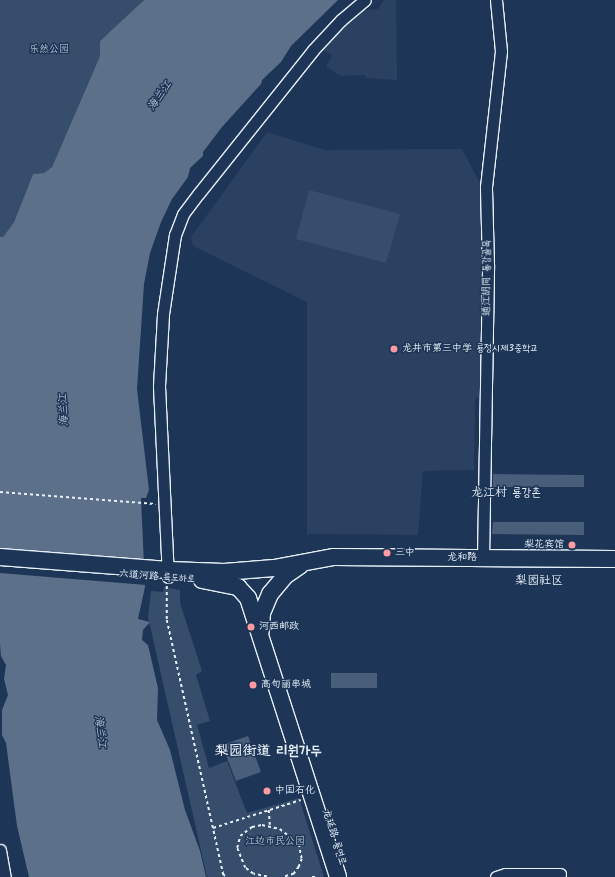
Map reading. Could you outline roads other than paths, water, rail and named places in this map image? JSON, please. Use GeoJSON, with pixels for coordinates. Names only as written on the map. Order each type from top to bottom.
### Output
{"type":"FeatureCollection","features":[{"type":"Feature","properties":{"kind":"highway","name":"六道河路 륙도하로"},"geometry":{"type":"LineString","coordinates":[[0,557],[163,574],[202,580],[231,574],[312,564]]}},
{"type":"Feature","properties":{"kind":"highway","name":"龙和路"},"geometry":{"type":"LineString","coordinates":[[312,564],[345,557],[615,559]]}},
{"type":"Feature","properties":{"kind":"highway","name":"龙和路"},"geometry":{"type":"LineString","coordinates":[[312,564],[332,566],[615,569]]}},
{"type":"Feature","properties":{"kind":"highway","name":"龙延路 룡연로"},"geometry":{"type":"LineString","coordinates":[[262,613],[274,588],[289,572],[312,564]]}},
{"type":"Feature","properties":{"kind":"highway","name":"龙延路 룡연로"},"geometry":{"type":"LineString","coordinates":[[266,637],[271,617],[280,596],[298,576],[312,564]]}},
{"type":"Feature","properties":{"kind":"highway","name":"六道河路 륙도하로"},"geometry":{"type":"LineString","coordinates":[[0,565],[163,574],[289,572]]}},
{"type":"Feature","properties":{"kind":"highway","name":"龙延路 룡연로"},"geometry":{"type":"LineString","coordinates":[[231,574],[248,587],[262,613],[266,637],[312,796],[338,877]]}},
{"type":"Feature","properties":{"kind":"highway","name":"龙延路 룡연로"},"geometry":{"type":"LineString","coordinates":[[202,580],[242,589],[248,598],[266,637],[347,877]]}},
{"type":"Feature","properties":{"kind":"street"},"geometry":{"type":"LineString","coordinates":[[163,574],[165,504],[159,423],[163,314],[170,254],[183,214],[313,50],[341,20],[365,0]]}},
{"type":"Feature","properties":{"kind":"street","name":"通江胡同 통강골목"},"geometry":{"type":"LineString","coordinates":[[483,558],[488,266],[486,186],[501,50],[496,0]]}},
{"type":"Feature","properties":{"kind":"street"},"geometry":{"type":"LineString","coordinates":[[0,850],[5,877]]}},
{"type":"Feature","properties":{"kind":"street"},"geometry":{"type":"LineString","coordinates":[[496,877],[505,874],[560,874]]}},
{"type":"Feature","properties":{"kind":"water","name":"海兰江"},"geometry":{"type":"Polygon","coordinates":[[[144,0],[338,0],[291,46],[281,62],[262,80],[261,84],[222,127],[203,152],[203,156],[190,168],[188,177],[172,199],[161,222],[150,253],[144,284],[137,389],[149,490],[146,498],[141,498],[145,587],[138,619],[150,622],[143,630],[142,640],[148,645],[158,688],[157,720],[170,750],[185,810],[200,851],[206,877],[29,877],[17,826],[6,743],[2,735],[2,710],[8,695],[4,679],[6,665],[1,656],[0,644],[0,237],[3,237],[14,222],[33,174],[44,173],[52,167],[100,56],[100,41],[144,0]]]}},
{"type":"Feature","properties":{"kind":"place","name":"龙井市第三中学 룡정시제3중학교"},"geometry":{"type":"Point","coordinates":[394,349]}},
{"type":"Feature","properties":{"kind":"place","name":"梨花宾馆"},"geometry":{"type":"Point","coordinates":[572,545]}},
{"type":"Feature","properties":{"kind":"place","name":"三中"},"geometry":{"type":"Point","coordinates":[387,553]}},
{"type":"Feature","properties":{"kind":"place","name":"河西邮政"},"geometry":{"type":"Point","coordinates":[251,627]}},
{"type":"Feature","properties":{"kind":"place","name":"高句丽串城"},"geometry":{"type":"Point","coordinates":[253,685]}},
{"type":"Feature","properties":{"kind":"place","name":"中国石化"},"geometry":{"type":"Point","coordinates":[267,791]}},
{"type":"Feature","properties":{"kind":"district","name":"龙江村 룡강촌"},"geometry":{"type":"Point","coordinates":[506,493]}},
{"type":"Feature","properties":{"kind":"district","name":"梨园社区"},"geometry":{"type":"Point","coordinates":[539,581]}},
{"type":"Feature","properties":{"kind":"district","name":"梨园街道 리원가두"},"geometry":{"type":"Point","coordinates":[268,751]}},
{"type":"Feature","properties":{"kind":"park label","name":"乐然公园"},"geometry":{"type":"Point","coordinates":[49,50]}},
{"type":"Feature","properties":{"kind":"park label","name":"江边市民公园"},"geometry":{"type":"Point","coordinates":[275,842]}}]}
